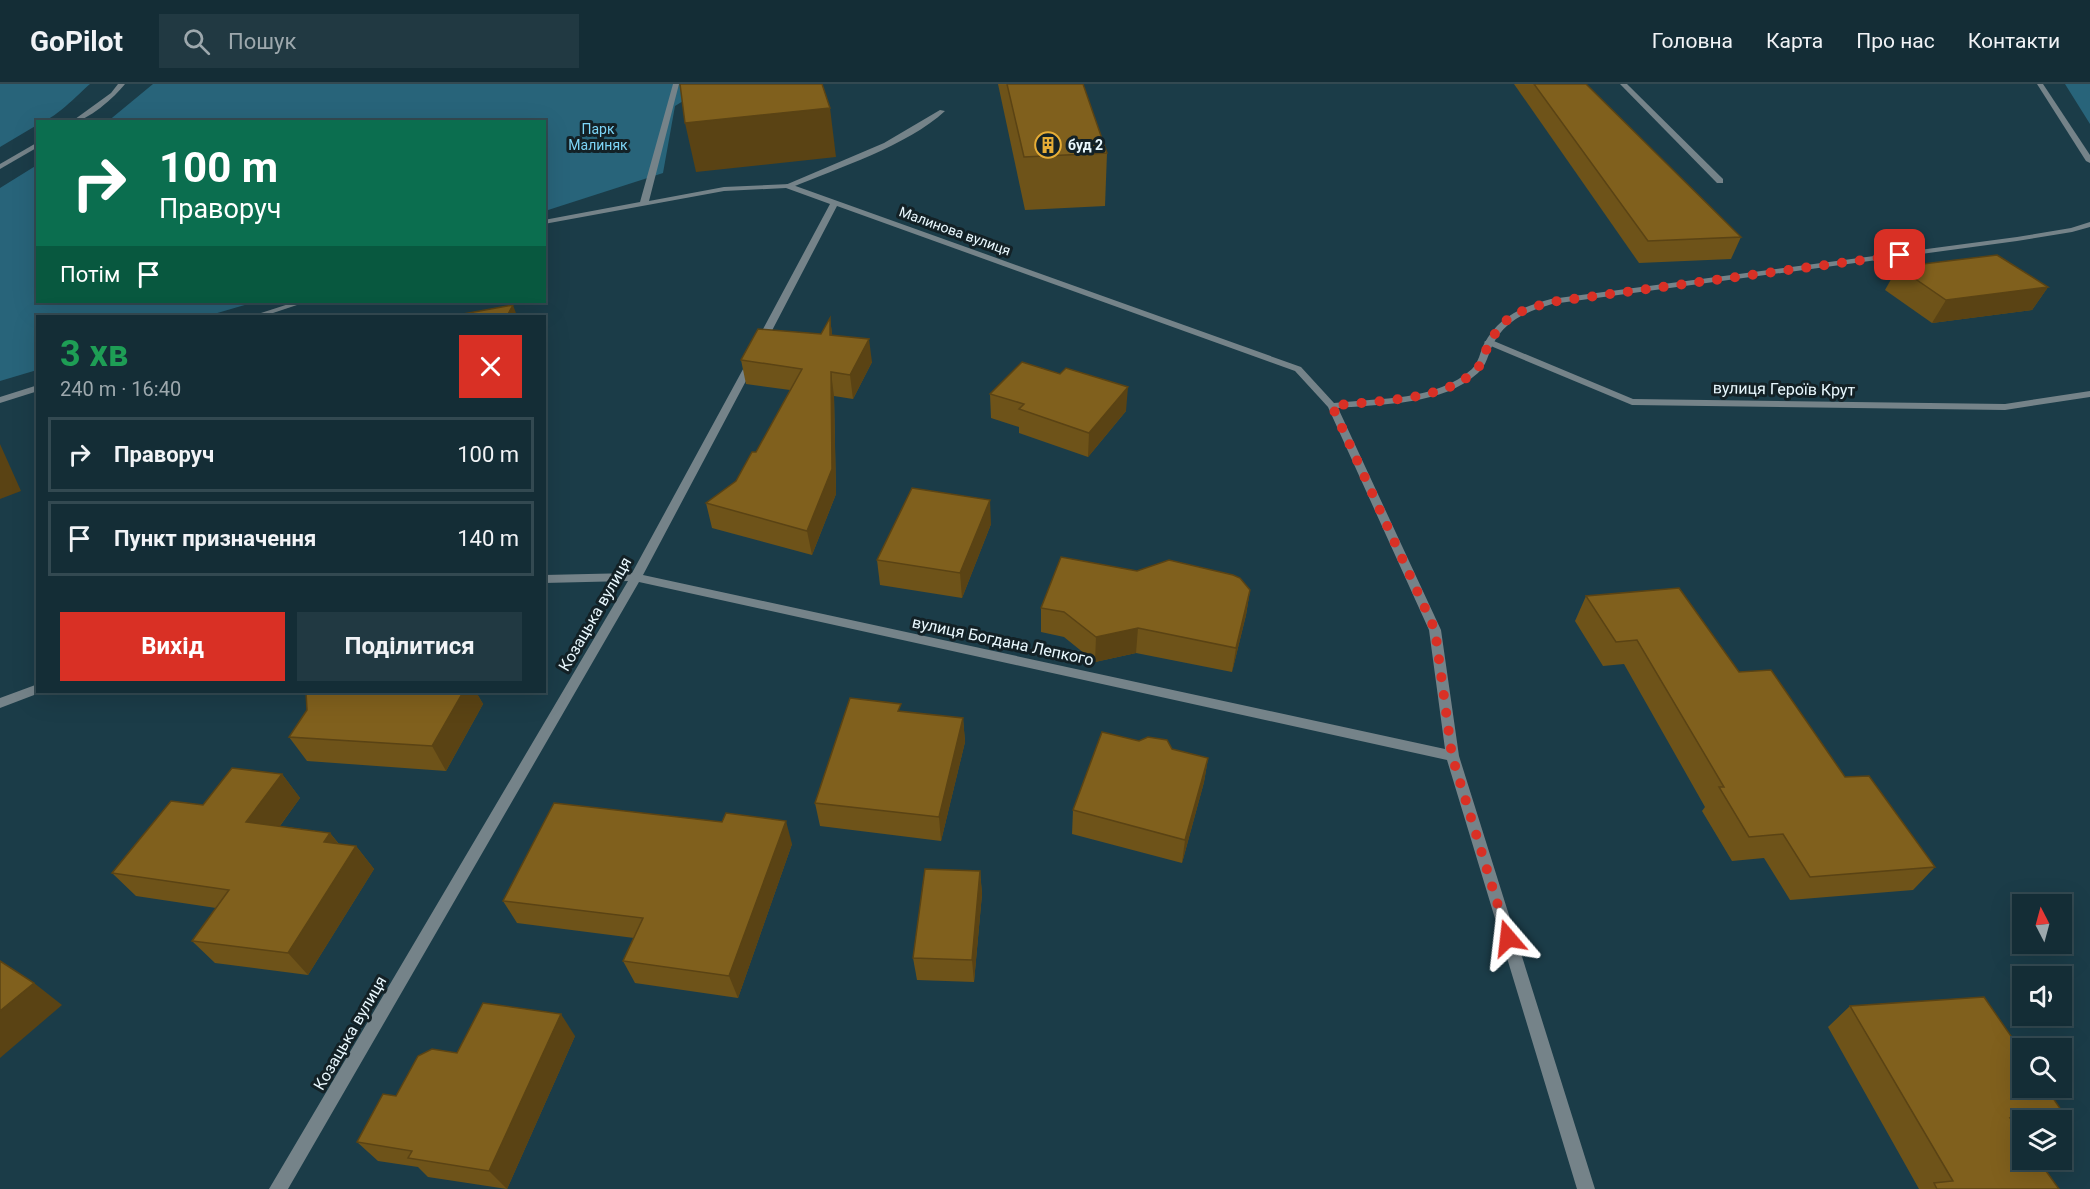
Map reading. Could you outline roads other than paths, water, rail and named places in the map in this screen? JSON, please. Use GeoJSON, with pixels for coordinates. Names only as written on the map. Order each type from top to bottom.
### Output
{"type":"FeatureCollection","features":[{"type":"Feature","properties":{"kind":"street"},"geometry":{"type":"LineString","coordinates":[[77,120],[113,94],[122,84]]}},
{"type":"Feature","properties":{"kind":"street"},"geometry":{"type":"LineString","coordinates":[[644,203],[676,84]]}},
{"type":"Feature","properties":{"kind":"street"},"geometry":{"type":"LineString","coordinates":[[1623,84],[1720,181]]}},
{"type":"Feature","properties":{"kind":"street"},"geometry":{"type":"LineString","coordinates":[[2040,84],[2090,161]]}},
{"type":"Feature","properties":{"kind":"street"},"geometry":{"type":"LineString","coordinates":[[787,186],[883,147],[919,128],[942,111]]}},
{"type":"Feature","properties":{"kind":"street"},"geometry":{"type":"LineString","coordinates":[[0,167],[36,145]]}},
{"type":"Feature","properties":{"kind":"street","name":"Малинова вулиця"},"geometry":{"type":"LineString","coordinates":[[546,222],[724,189],[787,186],[1298,369],[1332,406],[1435,630],[1452,756],[1586,1189]]}},
{"type":"Feature","properties":{"kind":"street","name":"Козацька вулиця"},"geometry":{"type":"LineString","coordinates":[[278,1189],[636,577],[836,202]]}},
{"type":"Feature","properties":{"kind":"street"},"geometry":{"type":"LineString","coordinates":[[1332,406],[1434,393],[1462,380],[1478,368],[1489,342],[1507,318],[1551,302],[2017,239],[2072,230],[2090,224]]}},
{"type":"Feature","properties":{"kind":"street"},"geometry":{"type":"LineString","coordinates":[[259,315],[299,303]]}},
{"type":"Feature","properties":{"kind":"street","name":"вулиця Героїв Крут"},"geometry":{"type":"LineString","coordinates":[[1489,342],[1632,402],[2005,407],[2090,394]]}},
{"type":"Feature","properties":{"kind":"street"},"geometry":{"type":"LineString","coordinates":[[0,400],[36,389]]}},
{"type":"Feature","properties":{"kind":"street","name":"вулиця Богдана Лепкого"},"geometry":{"type":"LineString","coordinates":[[546,579],[636,577],[1452,756]]}},
{"type":"Feature","properties":{"kind":"street"},"geometry":{"type":"LineString","coordinates":[[0,703],[36,690]]}},
{"type":"Feature","properties":{"kind":"place","name":"буд 2"},"geometry":{"type":"Point","coordinates":[1048,145]}},
{"type":"Feature","properties":{"kind":"park label","name":"Парк Малиняк"},"geometry":{"type":"Point","coordinates":[598,138]}}]}
